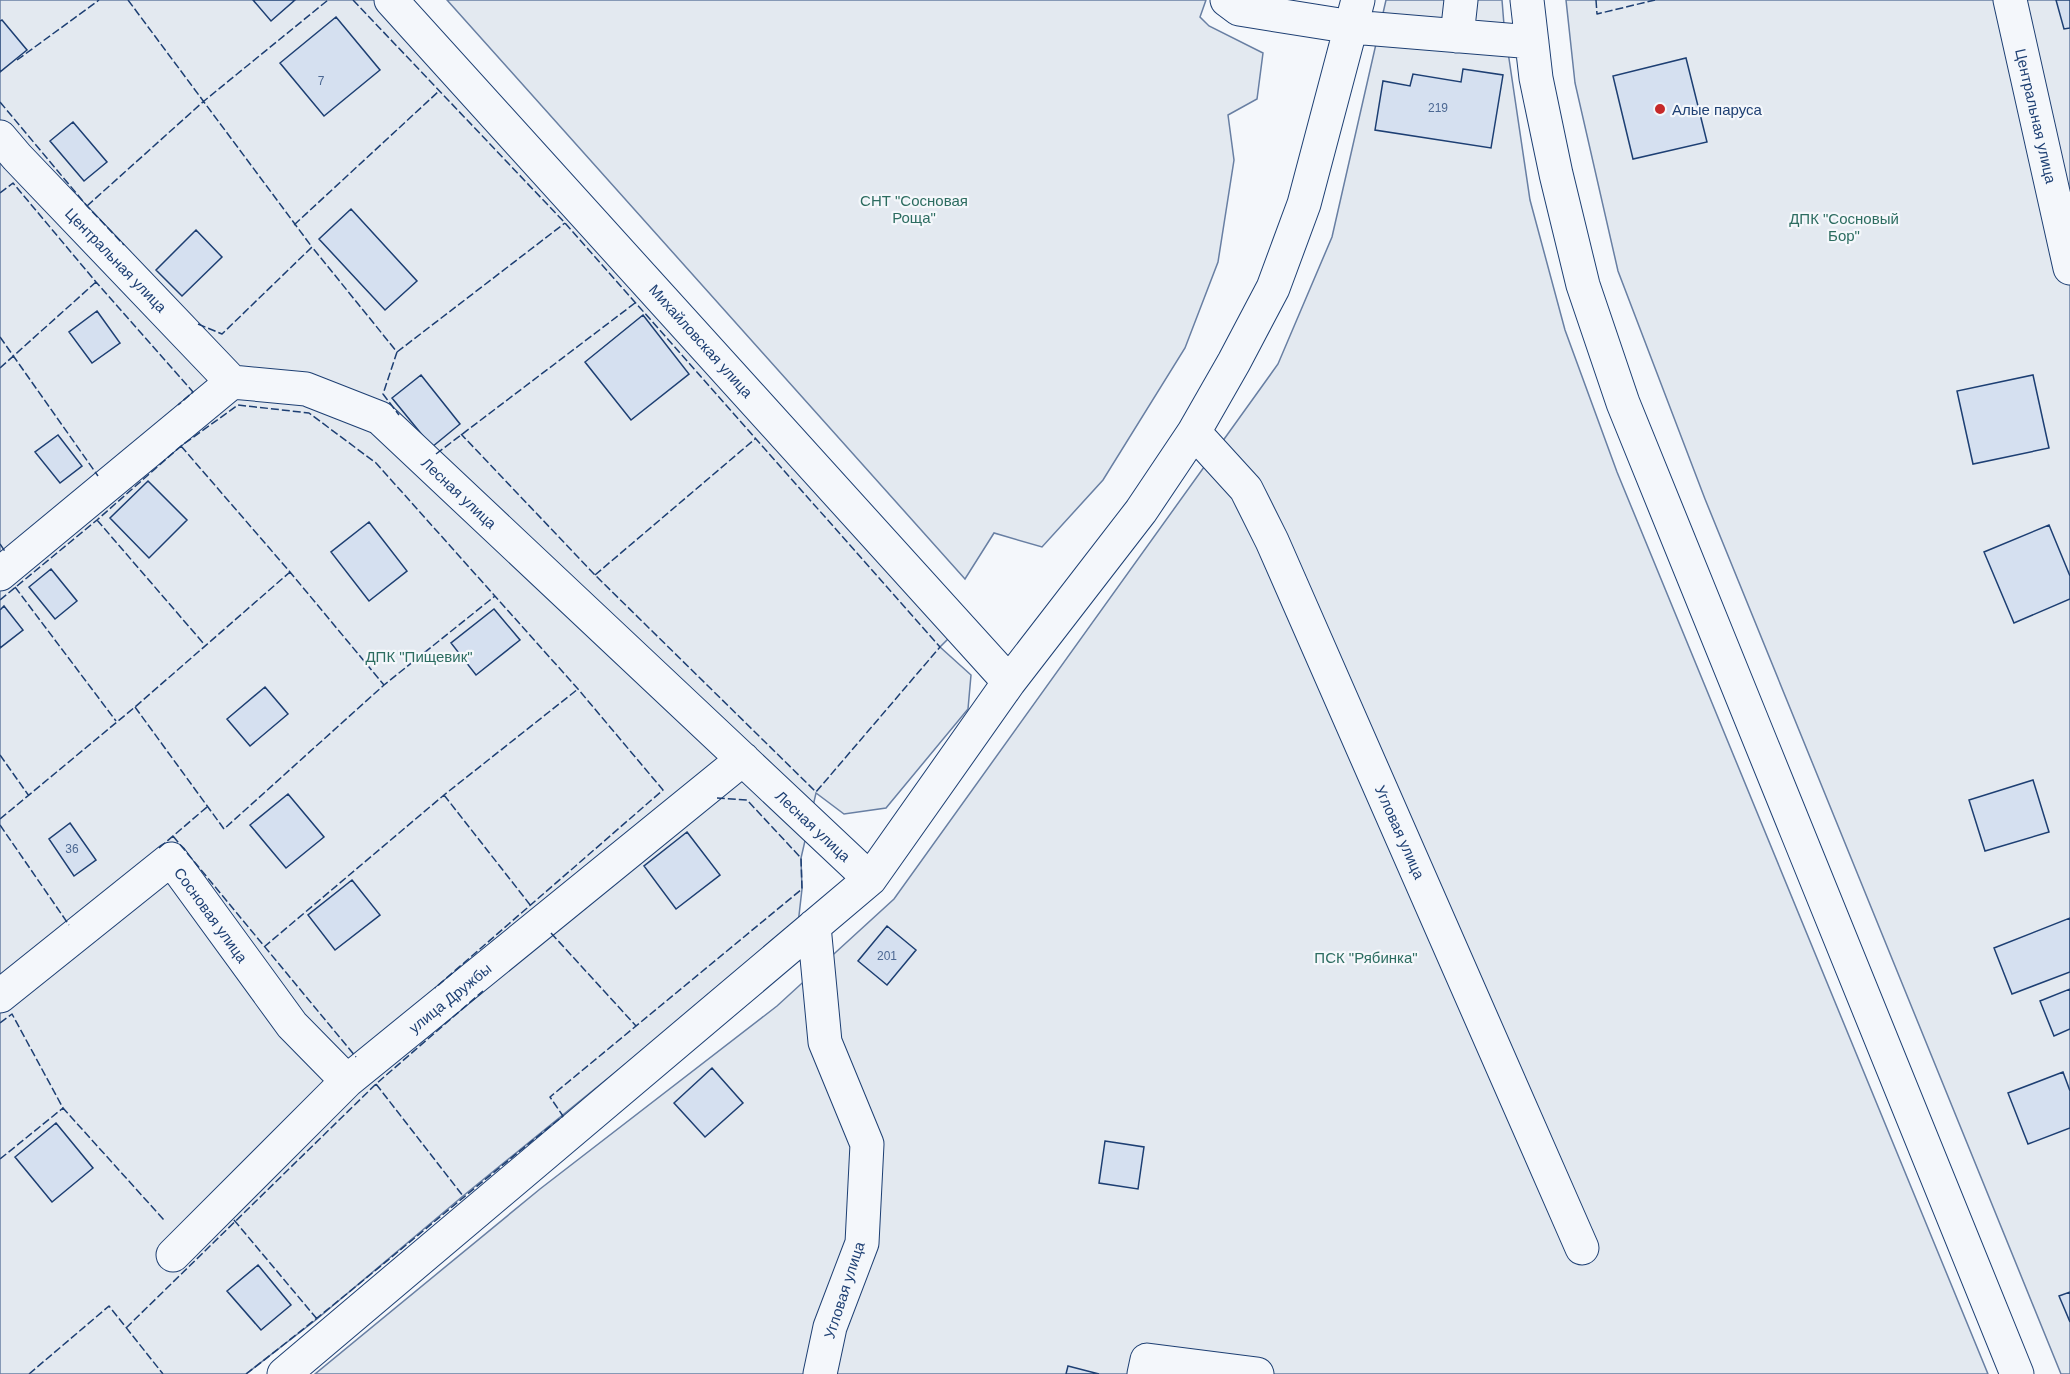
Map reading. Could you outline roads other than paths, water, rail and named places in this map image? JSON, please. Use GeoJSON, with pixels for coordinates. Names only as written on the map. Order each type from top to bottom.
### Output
{"type":"FeatureCollection","features":[{"type":"Feature","properties":{"kind":"street","name":"Михайловская улица"},"geometry":{"type":"LineString","coordinates":[[392,0],[1010,682]]}},
{"type":"Feature","properties":{"kind":"street"},"geometry":{"type":"LineString","coordinates":[[1227,0],[1239,9],[1355,14],[1457,36],[1532,42]]}},
{"type":"Feature","properties":{"kind":"street"},"geometry":{"type":"LineString","coordinates":[[1457,36],[1461,0]]}},
{"type":"Feature","properties":{"kind":"street"},"geometry":{"type":"LineString","coordinates":[[1527,0],[1536,78],[1554,164],[1583,285],[1623,403],[2017,1374]]}},
{"type":"Feature","properties":{"kind":"street","name":"Центральная улица"},"geometry":{"type":"LineString","coordinates":[[2010,0],[2070,268]]}},
{"type":"Feature","properties":{"kind":"street"},"geometry":{"type":"LineString","coordinates":[[284,1374],[870,879],[1010,682],[1141,511],[1194,432],[1273,288],[1304,204],[1355,14]]}},
{"type":"Feature","properties":{"kind":"street","name":"Центральная улица"},"geometry":{"type":"LineString","coordinates":[[6,155],[232,381]]}},
{"type":"Feature","properties":{"kind":"street"},"geometry":{"type":"LineString","coordinates":[[0,574],[232,381]]}},
{"type":"Feature","properties":{"kind":"street","name":"Лесная улица"},"geometry":{"type":"LineString","coordinates":[[232,381],[306,389],[380,418],[870,879]]}},
{"type":"Feature","properties":{"kind":"street","name":"Угловая улица"},"geometry":{"type":"LineString","coordinates":[[1194,432],[1246,489],[1272,541],[1582,1248]]}},
{"type":"Feature","properties":{"kind":"street","name":"улица Дружбы"},"geometry":{"type":"LineString","coordinates":[[173,1255],[348,1081],[743,759]]}},
{"type":"Feature","properties":{"kind":"street","name":"Сосновая улица"},"geometry":{"type":"LineString","coordinates":[[0,996],[171,860],[292,1025],[348,1081]]}},
{"type":"Feature","properties":{"kind":"street","name":"Угловая улица"},"geometry":{"type":"LineString","coordinates":[[814,926],[825,1042],[867,1144],[862,1243],[830,1327],[819,1374]]}},
{"type":"Feature","properties":{"kind":"street"},"geometry":{"type":"LineString","coordinates":[[1145,1367],[1257,1374]]}},
{"type":"Feature","properties":{"kind":"place","name":"Алые паруса"},"geometry":{"type":"Point","coordinates":[1660,109]}},
{"type":"Feature","properties":{"kind":"park label","name":"СНТ \"Сосновая Роща\""},"geometry":{"type":"Point","coordinates":[914,208]}},
{"type":"Feature","properties":{"kind":"park label","name":"ДПК \"Сосновый Бор\""},"geometry":{"type":"Point","coordinates":[1844,226]}},
{"type":"Feature","properties":{"kind":"park label","name":"ДПК \"Пищевик\""},"geometry":{"type":"Point","coordinates":[419,656]}},
{"type":"Feature","properties":{"kind":"park label","name":"ПСК \"Рябинка\""},"geometry":{"type":"Point","coordinates":[1366,957]}}]}
